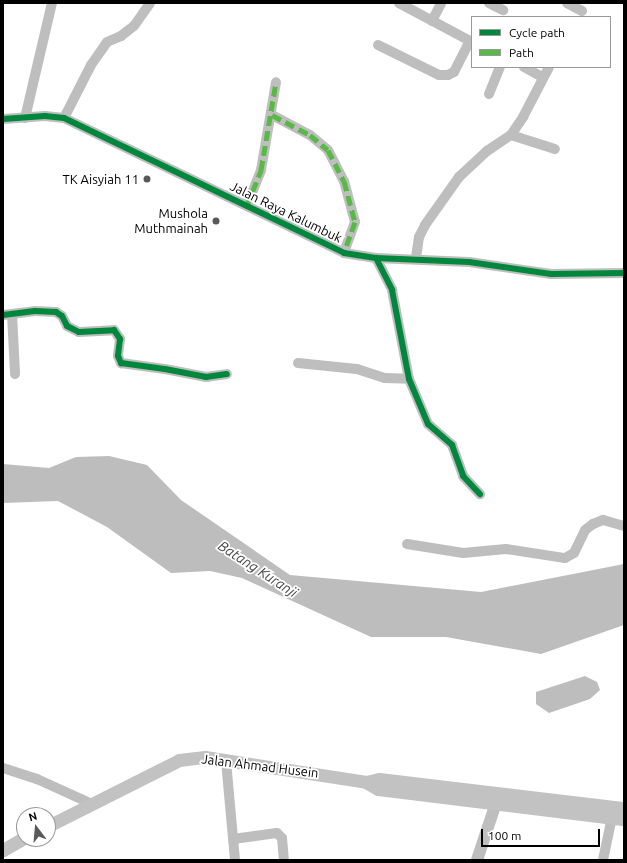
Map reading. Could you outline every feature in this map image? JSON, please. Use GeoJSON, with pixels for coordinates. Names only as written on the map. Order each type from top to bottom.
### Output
{"type":"FeatureCollection","features":[{"type":"Feature","properties":{"kind":"main road","name":"Jalan Ahmad Husein"},"geometry":{"type":"LineString","coordinates":[[56,822],[90,803],[179,760],[205,758],[366,782],[378,789],[611,815],[624,808]]}},
{"type":"Feature","properties":{"kind":"main road","name":"Jalan Ahmad Husein"},"geometry":{"type":"LineString","coordinates":[[366,782],[378,779],[611,815]]}},
{"type":"Feature","properties":{"kind":"main road"},"geometry":{"type":"LineString","coordinates":[[3,850],[16,843]]}},
{"type":"Feature","properties":{"kind":"street"},"geometry":{"type":"LineString","coordinates":[[25,118],[52,3]]}},
{"type":"Feature","properties":{"kind":"street"},"geometry":{"type":"LineString","coordinates":[[64,118],[91,65],[107,42],[121,36],[134,26],[150,3]]}},
{"type":"Feature","properties":{"kind":"street"},"geometry":{"type":"LineString","coordinates":[[378,45],[439,75],[448,75],[454,72],[471,42],[399,3]]}},
{"type":"Feature","properties":{"kind":"street"},"geometry":{"type":"LineString","coordinates":[[432,21],[441,3]]}},
{"type":"Feature","properties":{"kind":"street"},"geometry":{"type":"LineString","coordinates":[[489,3],[503,10]]}},
{"type":"Feature","properties":{"kind":"street"},"geometry":{"type":"LineString","coordinates":[[567,3],[582,10]]}},
{"type":"Feature","properties":{"kind":"street"},"geometry":{"type":"LineString","coordinates":[[489,94],[500,68]]}},
{"type":"Feature","properties":{"kind":"street"},"geometry":{"type":"LineString","coordinates":[[526,68],[542,77]]}},
{"type":"Feature","properties":{"kind":"street"},"geometry":{"type":"LineString","coordinates":[[416,258],[419,237],[425,225],[459,177],[487,151],[511,135],[530,106],[542,77],[548,68]]}},
{"type":"Feature","properties":{"kind":"street"},"geometry":{"type":"LineString","coordinates":[[246,205],[258,180],[272,115],[276,82]]}},
{"type":"Feature","properties":{"kind":"street"},"geometry":{"type":"LineString","coordinates":[[272,115],[310,135],[328,150],[344,181],[355,222],[344,253]]}},
{"type":"Feature","properties":{"kind":"street","name":"Jalan Raya Kalumbuk"},"geometry":{"type":"LineString","coordinates":[[3,119],[45,116],[64,118],[344,253],[376,258],[416,258],[469,262],[551,274],[624,273]]}},
{"type":"Feature","properties":{"kind":"street"},"geometry":{"type":"LineString","coordinates":[[511,135],[555,149]]}},
{"type":"Feature","properties":{"kind":"street"},"geometry":{"type":"LineString","coordinates":[[376,258],[392,290],[409,379],[428,424],[452,445],[464,476],[480,494]]}},
{"type":"Feature","properties":{"kind":"street"},"geometry":{"type":"LineString","coordinates":[[15,374],[8,314],[36,311],[56,312],[62,316],[67,326],[79,332],[114,330],[120,339],[118,356],[121,363],[165,368],[206,377],[227,374]]}},
{"type":"Feature","properties":{"kind":"street"},"geometry":{"type":"LineString","coordinates":[[298,363],[357,369],[385,378],[409,379]]}},
{"type":"Feature","properties":{"kind":"street"},"geometry":{"type":"LineString","coordinates":[[407,544],[463,553],[506,549],[565,558],[574,553],[585,530],[593,524],[603,520],[624,526]]}},
{"type":"Feature","properties":{"kind":"street"},"geometry":{"type":"LineString","coordinates":[[226,761],[234,860]]}},
{"type":"Feature","properties":{"kind":"street"},"geometry":{"type":"LineString","coordinates":[[3,768],[37,779],[90,803]]}},
{"type":"Feature","properties":{"kind":"street"},"geometry":{"type":"LineString","coordinates":[[477,860],[496,803]]}},
{"type":"Feature","properties":{"kind":"street"},"geometry":{"type":"LineString","coordinates":[[603,860],[611,815]]}},
{"type":"Feature","properties":{"kind":"street"},"geometry":{"type":"LineString","coordinates":[[233,839],[277,833],[282,838],[284,860]]}},
{"type":"Feature","properties":{"kind":"water","name":"Batang Kuranji"},"geometry":{"type":"Polygon","coordinates":[[[109,456],[147,465],[181,500],[290,575],[481,592],[624,564],[624,625],[541,654],[446,637],[371,637],[242,578],[210,571],[171,573],[107,527],[58,501],[3,503],[3,464],[49,468],[76,457],[109,456]]]}},
{"type":"Feature","properties":{"kind":"water"},"geometry":{"type":"Polygon","coordinates":[[[585,676],[597,682],[600,690],[590,699],[549,713],[536,704],[536,692],[585,676]]]}},
{"type":"Feature","properties":{"kind":"marked path"},"geometry":{"type":"LineString","coordinates":[[247,205],[261,170],[276,82]]}},
{"type":"Feature","properties":{"kind":"marked path"},"geometry":{"type":"LineString","coordinates":[[272,115],[310,135],[328,150],[344,181],[355,222],[344,253]]}},
{"type":"Feature","properties":{"kind":"cycle path"},"geometry":{"type":"LineString","coordinates":[[3,119],[45,116],[64,118],[344,253],[376,258],[469,262],[551,274],[624,273]]}},
{"type":"Feature","properties":{"kind":"cycle path"},"geometry":{"type":"LineString","coordinates":[[376,258],[392,290],[409,379],[428,424],[452,445],[463,476],[480,494]]}},
{"type":"Feature","properties":{"kind":"cycle path"},"geometry":{"type":"LineString","coordinates":[[3,315],[35,311],[56,312],[62,316],[67,326],[79,332],[114,330],[120,339],[118,356],[121,363],[165,369],[206,377],[227,374]]}},
{"type":"Feature","properties":{"kind":"place","name":"TK Aisyiah 11"},"geometry":{"type":"Point","coordinates":[147,179]}},
{"type":"Feature","properties":{"kind":"place","name":"Mushola Muthmainah"},"geometry":{"type":"Point","coordinates":[216,221]}}]}
